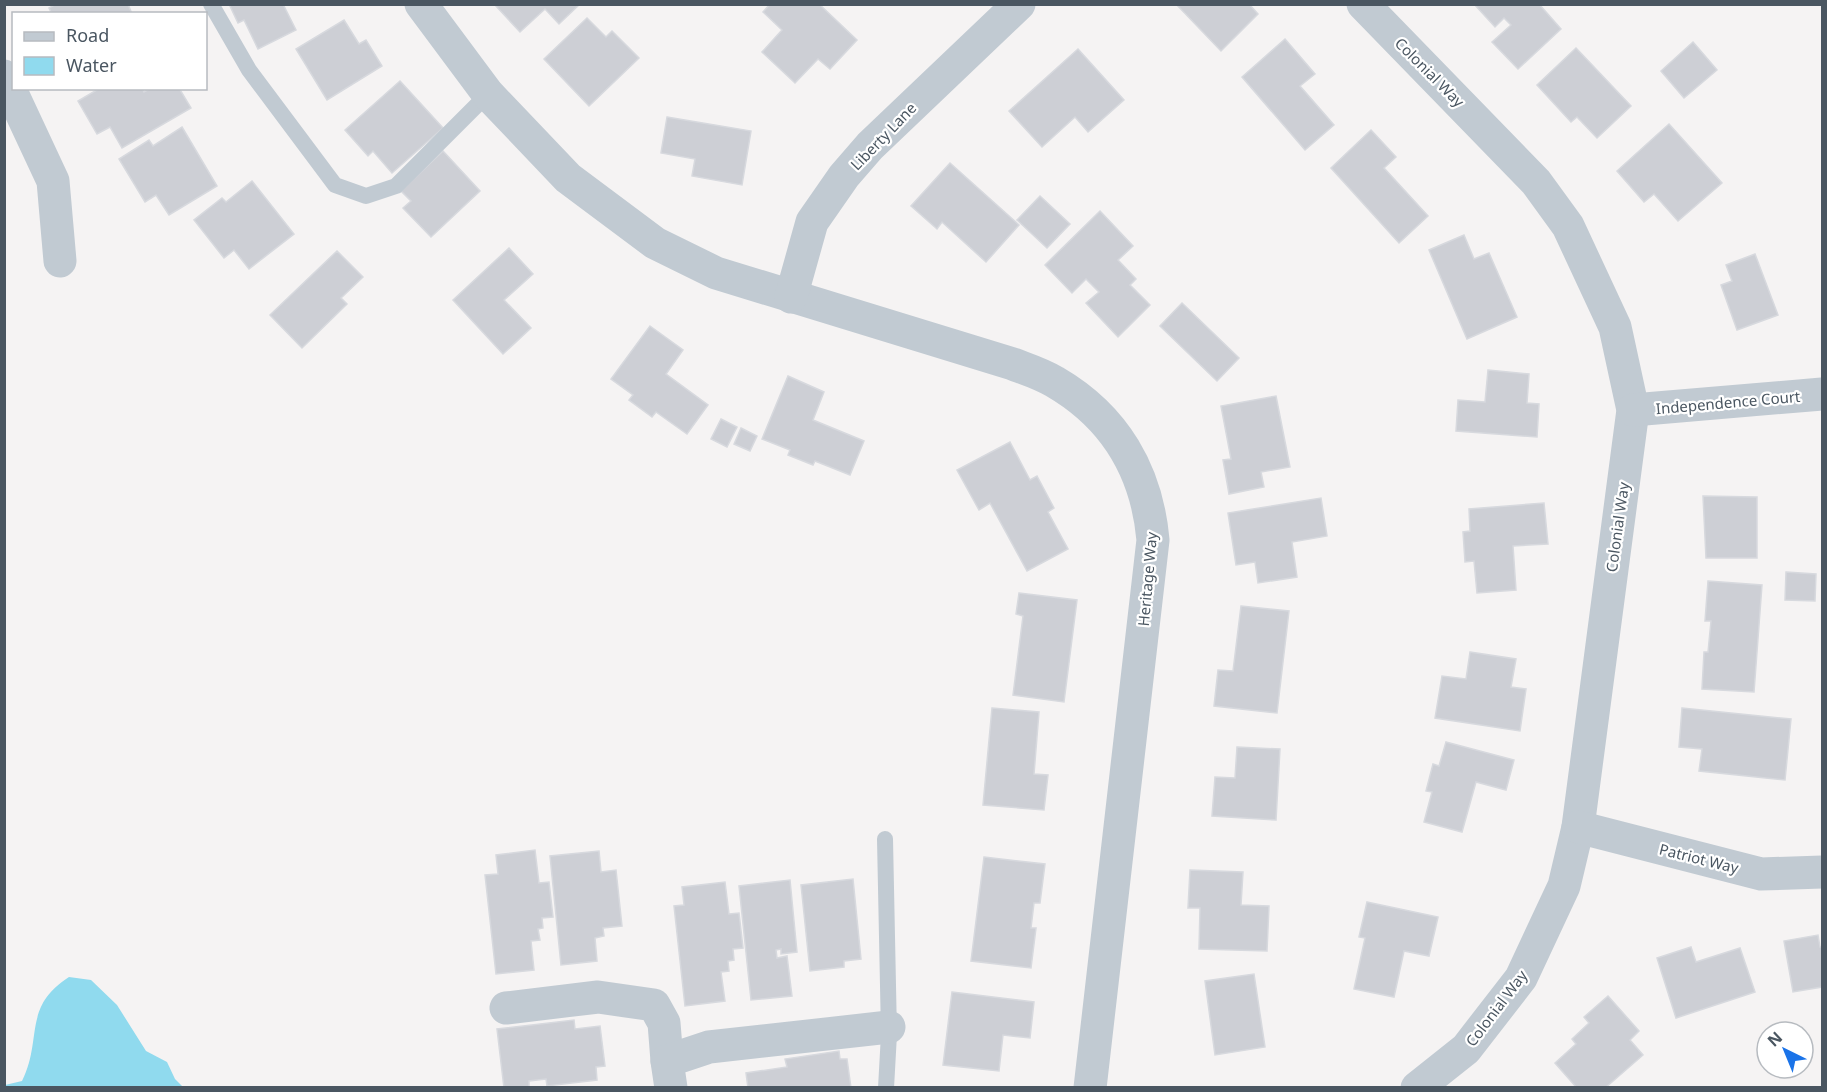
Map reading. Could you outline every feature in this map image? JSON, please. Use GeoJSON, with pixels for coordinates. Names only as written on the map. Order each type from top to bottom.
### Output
{"type":"FeatureCollection","features":[{"type":"Feature","properties":{"kind":"street","name":"Heritage Way"},"geometry":{"type":"LineString","coordinates":[[421,4],[488,94],[568,178],[655,243],[716,273],[1013,364],[1055,381],[1099,415],[1130,455],[1150,511],[1153,540],[1090,1088]]}},
{"type":"Feature","properties":{"kind":"street","name":"Liberty Lane"},"geometry":{"type":"LineString","coordinates":[[791,297],[812,222],[844,176],[870,146],[1019,4]]}},
{"type":"Feature","properties":{"kind":"street","name":"Colonial Way"},"geometry":{"type":"LineString","coordinates":[[1363,4],[1500,143],[1536,182],[1568,226],[1615,327],[1633,410],[1578,827],[1564,886],[1521,978],[1466,1050],[1418,1088]]}},
{"type":"Feature","properties":{"kind":"street"},"geometry":{"type":"LineString","coordinates":[[4,76],[53,181],[60,261]]}},
{"type":"Feature","properties":{"kind":"street","name":"Independence Court"},"geometry":{"type":"LineString","coordinates":[[1633,410],[1822,394]]}},
{"type":"Feature","properties":{"kind":"street","name":"Patriot Way"},"geometry":{"type":"LineString","coordinates":[[1578,827],[1761,874],[1822,872]]}},
{"type":"Feature","properties":{"kind":"street"},"geometry":{"type":"LineString","coordinates":[[506,1008],[598,997],[654,1005],[664,1023],[669,1074],[709,1047],[889,1027]]}},
{"type":"Feature","properties":{"kind":"lane"},"geometry":{"type":"LineString","coordinates":[[211,4],[249,70],[335,185],[366,196],[396,186],[488,94]]}},
{"type":"Feature","properties":{"kind":"lane"},"geometry":{"type":"LineString","coordinates":[[885,839],[889,1027],[886,1088]]}},
{"type":"Feature","properties":{"kind":"water"},"geometry":{"type":"Polygon","coordinates":[[[69,977],[91,980],[117,1005],[146,1051],[167,1062],[175,1079],[183,1087],[5,1087],[5,1085],[22,1081],[32,1051],[39,1012],[54,988],[69,977]]]}},
{"type":"Feature","properties":{"kind":"building"},"geometry":{"type":"Polygon","coordinates":[[[56,4],[128,4],[131,12],[51,12],[49,8],[56,4]]]}},
{"type":"Feature","properties":{"kind":"building"},"geometry":{"type":"Polygon","coordinates":[[[229,4],[287,4],[284,6],[296,30],[258,49],[244,20],[238,23],[229,4]]]}},
{"type":"Feature","properties":{"kind":"building"},"geometry":{"type":"Polygon","coordinates":[[[580,4],[559,24],[545,9],[520,32],[495,5],[580,4]]]}},
{"type":"Feature","properties":{"kind":"building"},"geometry":{"type":"Polygon","coordinates":[[[770,4],[819,4],[857,40],[830,69],[818,59],[795,83],[762,52],[782,30],[763,12],[770,4]]]}},
{"type":"Feature","properties":{"kind":"building"},"geometry":{"type":"Polygon","coordinates":[[[1176,4],[1249,4],[1258,14],[1221,51],[1176,4]]]}},
{"type":"Feature","properties":{"kind":"building"},"geometry":{"type":"Polygon","coordinates":[[[1474,4],[1539,4],[1561,29],[1518,69],[1492,42],[1511,25],[1504,18],[1495,27],[1474,4]]]}},
{"type":"Feature","properties":{"kind":"building"},"geometry":{"type":"Polygon","coordinates":[[[587,18],[606,37],[612,31],[639,58],[589,106],[544,59],[587,18]]]}},
{"type":"Feature","properties":{"kind":"building"},"geometry":{"type":"Polygon","coordinates":[[[344,20],[359,44],[366,40],[382,66],[327,100],[296,49],[344,20]]]}},
{"type":"Feature","properties":{"kind":"building"},"geometry":{"type":"Polygon","coordinates":[[[1285,39],[1315,74],[1300,86],[1334,125],[1305,150],[1242,77],[1285,39]]]}},
{"type":"Feature","properties":{"kind":"building"},"geometry":{"type":"Polygon","coordinates":[[[1693,42],[1717,70],[1684,98],[1661,71],[1693,42]]]}},
{"type":"Feature","properties":{"kind":"building"},"geometry":{"type":"Polygon","coordinates":[[[1576,48],[1631,106],[1597,138],[1577,117],[1571,122],[1537,85],[1576,48]]]}},
{"type":"Feature","properties":{"kind":"building"},"geometry":{"type":"Polygon","coordinates":[[[1078,49],[1124,100],[1088,132],[1075,117],[1042,147],[1009,111],[1078,49]]]}},
{"type":"Feature","properties":{"kind":"building"},"geometry":{"type":"Polygon","coordinates":[[[400,81],[443,128],[392,173],[373,151],[368,156],[345,130],[400,81]]]}},
{"type":"Feature","properties":{"kind":"building"},"geometry":{"type":"Polygon","coordinates":[[[97,90],[143,90],[144,92],[148,90],[180,90],[191,108],[122,148],[110,127],[97,134],[78,101],[97,90]]]}},
{"type":"Feature","properties":{"kind":"building"},"geometry":{"type":"Polygon","coordinates":[[[667,117],[751,131],[742,185],[692,176],[695,159],[661,153],[667,117]]]}},
{"type":"Feature","properties":{"kind":"building"},"geometry":{"type":"Polygon","coordinates":[[[1669,124],[1722,183],[1678,221],[1654,194],[1644,202],[1617,171],[1669,124]]]}},
{"type":"Feature","properties":{"kind":"building"},"geometry":{"type":"Polygon","coordinates":[[[182,127],[217,186],[169,215],[156,195],[145,202],[119,159],[149,140],[153,146],[182,127]]]}},
{"type":"Feature","properties":{"kind":"building"},"geometry":{"type":"Polygon","coordinates":[[[1371,130],[1396,157],[1384,168],[1428,216],[1399,243],[1331,168],[1371,130]]]}},
{"type":"Feature","properties":{"kind":"building"},"geometry":{"type":"Polygon","coordinates":[[[443,151],[480,191],[431,237],[403,208],[411,201],[401,191],[443,151]]]}},
{"type":"Feature","properties":{"kind":"building"},"geometry":{"type":"Polygon","coordinates":[[[950,163],[1019,225],[986,262],[942,222],[937,229],[911,206],[950,163]]]}},
{"type":"Feature","properties":{"kind":"building"},"geometry":{"type":"Polygon","coordinates":[[[252,181],[294,234],[249,269],[234,250],[224,258],[194,220],[222,198],[226,202],[252,181]]]}},
{"type":"Feature","properties":{"kind":"building"},"geometry":{"type":"Polygon","coordinates":[[[1040,196],[1070,224],[1047,248],[1017,220],[1040,196]]]}},
{"type":"Feature","properties":{"kind":"building"},"geometry":{"type":"Polygon","coordinates":[[[1100,211],[1133,246],[1118,260],[1136,279],[1130,285],[1150,305],[1118,337],[1086,303],[1099,292],[1086,279],[1072,293],[1045,265],[1100,211]]]}},
{"type":"Feature","properties":{"kind":"building"},"geometry":{"type":"Polygon","coordinates":[[[1464,235],[1474,259],[1489,253],[1517,317],[1467,339],[1429,250],[1464,235]]]}},
{"type":"Feature","properties":{"kind":"building"},"geometry":{"type":"Polygon","coordinates":[[[509,248],[533,274],[504,300],[531,328],[503,354],[453,300],[509,248]]]}},
{"type":"Feature","properties":{"kind":"building"},"geometry":{"type":"Polygon","coordinates":[[[337,251],[363,277],[341,298],[347,304],[302,348],[270,315],[337,251]]]}},
{"type":"Feature","properties":{"kind":"building"},"geometry":{"type":"Polygon","coordinates":[[[1755,254],[1778,315],[1737,330],[1721,285],[1732,281],[1726,265],[1755,254]]]}},
{"type":"Feature","properties":{"kind":"building"},"geometry":{"type":"Polygon","coordinates":[[[1182,303],[1239,358],[1217,381],[1160,326],[1182,303]]]}},
{"type":"Feature","properties":{"kind":"building"},"geometry":{"type":"Polygon","coordinates":[[[650,326],[683,350],[666,374],[708,405],[687,434],[656,412],[652,417],[629,400],[633,395],[611,379],[650,326]]]}},
{"type":"Feature","properties":{"kind":"building"},"geometry":{"type":"Polygon","coordinates":[[[1488,370],[1529,374],[1527,403],[1539,404],[1537,437],[1456,431],[1458,400],[1485,402],[1488,370]]]}},
{"type":"Feature","properties":{"kind":"building"},"geometry":{"type":"Polygon","coordinates":[[[788,376],[824,392],[813,420],[864,441],[850,475],[815,461],[813,465],[788,455],[790,450],[762,439],[788,376]]]}},
{"type":"Feature","properties":{"kind":"building"},"geometry":{"type":"Polygon","coordinates":[[[1276,396],[1290,467],[1261,472],[1264,487],[1229,494],[1223,460],[1231,459],[1221,406],[1276,396]]]}},
{"type":"Feature","properties":{"kind":"building"},"geometry":{"type":"Polygon","coordinates":[[[721,419],[737,427],[727,447],[711,439],[721,419]]]}},
{"type":"Feature","properties":{"kind":"building"},"geometry":{"type":"Polygon","coordinates":[[[741,428],[757,436],[750,451],[734,444],[741,428]]]}},
{"type":"Feature","properties":{"kind":"building"},"geometry":{"type":"Polygon","coordinates":[[[1010,442],[1030,480],[1037,476],[1054,508],[1048,512],[1068,549],[1027,571],[990,503],[979,510],[957,470],[1010,442]]]}},
{"type":"Feature","properties":{"kind":"building"},"geometry":{"type":"Polygon","coordinates":[[[1703,496],[1757,497],[1757,558],[1706,558],[1703,496]]]}},
{"type":"Feature","properties":{"kind":"building"},"geometry":{"type":"Polygon","coordinates":[[[1321,498],[1327,536],[1292,542],[1297,577],[1258,583],[1255,562],[1236,565],[1228,513],[1321,498]]]}},
{"type":"Feature","properties":{"kind":"building"},"geometry":{"type":"Polygon","coordinates":[[[1544,503],[1548,544],[1513,546],[1516,590],[1477,593],[1474,561],[1465,562],[1463,532],[1470,531],[1469,509],[1544,503]]]}},
{"type":"Feature","properties":{"kind":"building"},"geometry":{"type":"Polygon","coordinates":[[[1786,572],[1816,574],[1815,601],[1785,600],[1786,572]]]}},
{"type":"Feature","properties":{"kind":"building"},"geometry":{"type":"Polygon","coordinates":[[[1708,581],[1762,585],[1754,692],[1702,689],[1704,652],[1708,652],[1711,621],[1705,621],[1708,581]]]}},
{"type":"Feature","properties":{"kind":"building"},"geometry":{"type":"Polygon","coordinates":[[[1019,593],[1077,600],[1064,702],[1013,695],[1023,616],[1016,614],[1019,593]]]}},
{"type":"Feature","properties":{"kind":"building"},"geometry":{"type":"Polygon","coordinates":[[[1241,606],[1289,611],[1277,713],[1214,706],[1218,670],[1233,671],[1241,606]]]}},
{"type":"Feature","properties":{"kind":"building"},"geometry":{"type":"Polygon","coordinates":[[[1470,652],[1516,659],[1511,687],[1526,689],[1520,731],[1435,718],[1442,676],[1466,679],[1470,652]]]}},
{"type":"Feature","properties":{"kind":"building"},"geometry":{"type":"Polygon","coordinates":[[[992,708],[1039,712],[1034,774],[1048,775],[1044,810],[983,805],[992,708]]]}},
{"type":"Feature","properties":{"kind":"building"},"geometry":{"type":"Polygon","coordinates":[[[1682,708],[1791,719],[1785,780],[1699,771],[1702,749],[1679,747],[1682,708]]]}},
{"type":"Feature","properties":{"kind":"building"},"geometry":{"type":"Polygon","coordinates":[[[1446,742],[1514,760],[1506,790],[1476,782],[1462,832],[1424,822],[1432,792],[1426,791],[1433,764],[1439,766],[1446,742]]]}},
{"type":"Feature","properties":{"kind":"building"},"geometry":{"type":"Polygon","coordinates":[[[1237,747],[1280,749],[1276,820],[1212,816],[1215,777],[1235,778],[1237,747]]]}},
{"type":"Feature","properties":{"kind":"building"},"geometry":{"type":"Polygon","coordinates":[[[535,850],[539,883],[549,882],[553,917],[542,918],[543,928],[538,929],[540,940],[531,941],[534,970],[496,974],[485,875],[498,874],[496,855],[535,850]]]}},
{"type":"Feature","properties":{"kind":"building"},"geometry":{"type":"Polygon","coordinates":[[[599,851],[601,872],[616,870],[622,926],[603,928],[604,936],[595,938],[597,961],[561,965],[550,856],[599,851]]]}},
{"type":"Feature","properties":{"kind":"building"},"geometry":{"type":"Polygon","coordinates":[[[984,857],[1045,864],[1040,903],[1034,903],[1031,928],[1036,928],[1031,968],[971,961],[984,857]]]}},
{"type":"Feature","properties":{"kind":"building"},"geometry":{"type":"Polygon","coordinates":[[[1190,870],[1243,872],[1241,905],[1269,906],[1267,951],[1199,949],[1200,908],[1188,908],[1190,870]]]}},
{"type":"Feature","properties":{"kind":"building"},"geometry":{"type":"Polygon","coordinates":[[[853,879],[861,959],[844,961],[844,967],[810,971],[801,885],[853,879]]]}},
{"type":"Feature","properties":{"kind":"building"},"geometry":{"type":"Polygon","coordinates":[[[790,880],[797,952],[781,954],[781,949],[776,950],[777,958],[787,956],[792,996],[751,1000],[739,886],[790,880]]]}},
{"type":"Feature","properties":{"kind":"building"},"geometry":{"type":"Polygon","coordinates":[[[725,882],[729,914],[739,913],[743,948],[733,949],[734,960],[728,961],[729,971],[721,972],[725,1001],[685,1006],[674,906],[684,905],[682,887],[725,882]]]}},
{"type":"Feature","properties":{"kind":"building"},"geometry":{"type":"Polygon","coordinates":[[[1367,902],[1438,917],[1429,956],[1404,951],[1394,997],[1354,989],[1365,938],[1359,937],[1367,902]]]}},
{"type":"Feature","properties":{"kind":"building"},"geometry":{"type":"Polygon","coordinates":[[[1818,935],[1820,947],[1822,947],[1822,987],[1793,992],[1784,941],[1818,935]]]}},
{"type":"Feature","properties":{"kind":"building"},"geometry":{"type":"Polygon","coordinates":[[[1691,947],[1696,962],[1740,948],[1755,992],[1676,1018],[1657,958],[1691,947]]]}},
{"type":"Feature","properties":{"kind":"building"},"geometry":{"type":"Polygon","coordinates":[[[1254,974],[1265,1047],[1215,1055],[1205,981],[1254,974]]]}},
{"type":"Feature","properties":{"kind":"building"},"geometry":{"type":"Polygon","coordinates":[[[952,992],[1034,1002],[1030,1038],[1003,1035],[999,1071],[943,1065],[952,992]]]}},
{"type":"Feature","properties":{"kind":"building"},"geometry":{"type":"Polygon","coordinates":[[[1608,996],[1639,1031],[1630,1040],[1643,1055],[1605,1088],[1577,1088],[1555,1063],[1576,1044],[1572,1039],[1589,1023],[1584,1017],[1608,996]]]}},
{"type":"Feature","properties":{"kind":"building"},"geometry":{"type":"Polygon","coordinates":[[[574,1020],[575,1029],[600,1026],[605,1066],[596,1067],[597,1080],[547,1086],[546,1079],[529,1081],[529,1088],[504,1088],[497,1029],[574,1020]]]}},
{"type":"Feature","properties":{"kind":"building"},"geometry":{"type":"Polygon","coordinates":[[[839,1051],[840,1059],[847,1059],[851,1088],[748,1088],[746,1073],[787,1067],[785,1059],[839,1051]]]}}]}
